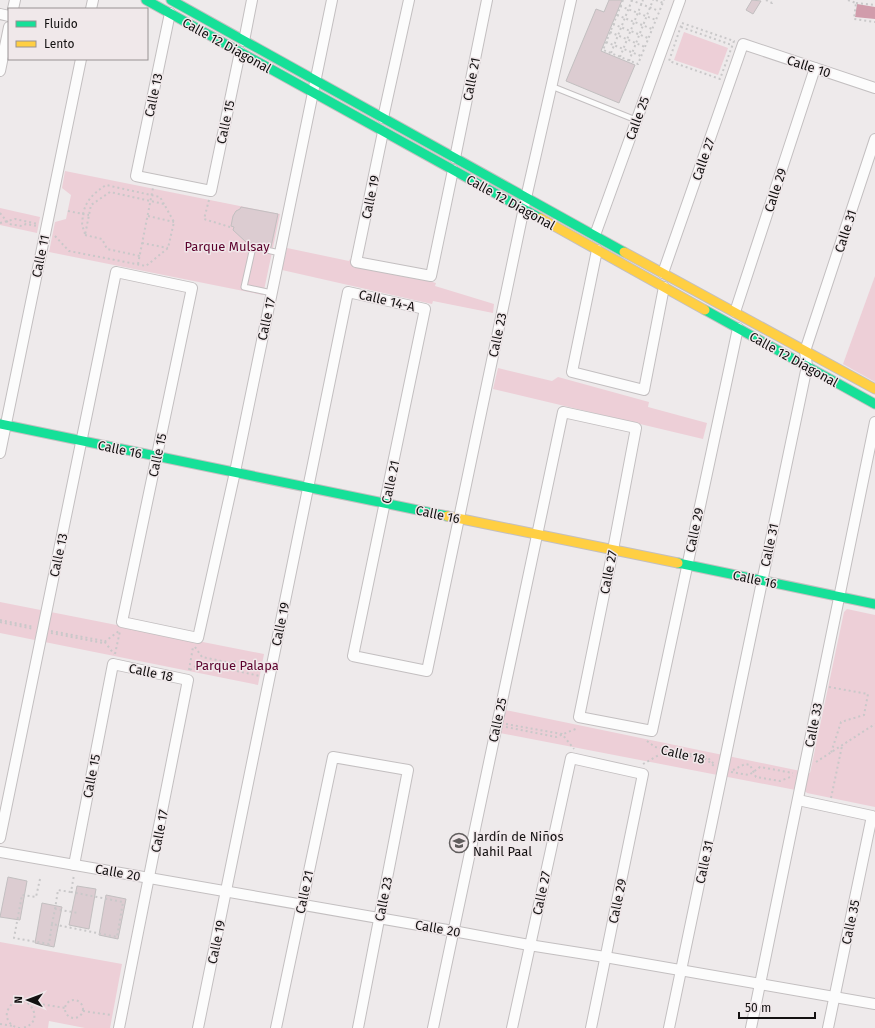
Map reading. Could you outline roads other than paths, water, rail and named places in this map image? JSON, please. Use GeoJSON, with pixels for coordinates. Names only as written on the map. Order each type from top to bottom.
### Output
{"type":"FeatureCollection","features":[{"type":"Feature","properties":{"kind":"street","name":"Calle 12 Diagonal"},"geometry":{"type":"LineString","coordinates":[[146,0],[875,404]]}},
{"type":"Feature","properties":{"kind":"street","name":"Calle 12 Diagonal"},"geometry":{"type":"LineString","coordinates":[[172,0],[526,198],[875,389]]}},
{"type":"Feature","properties":{"kind":"street"},"geometry":{"type":"LineString","coordinates":[[244,41],[252,0]]}},
{"type":"Feature","properties":{"kind":"street","name":"Calle 17"},"geometry":{"type":"LineString","coordinates":[[196,642],[235,472],[332,0]]}},
{"type":"Feature","properties":{"kind":"street"},"geometry":{"type":"LineString","coordinates":[[383,118],[409,0]]}},
{"type":"Feature","properties":{"kind":"street","name":"Calle 21"},"geometry":{"type":"LineString","coordinates":[[455,158],[486,0]]}},
{"type":"Feature","properties":{"kind":"street","name":"Calle 23"},"geometry":{"type":"LineString","coordinates":[[427,671],[526,198],[571,0]]}},
{"type":"Feature","properties":{"kind":"street","name":"Calle 25"},"geometry":{"type":"LineString","coordinates":[[595,235],[680,0]]}},
{"type":"Feature","properties":{"kind":"street","name":"Calle 13"},"geometry":{"type":"LineString","coordinates":[[170,13],[136,176],[210,196]]}},
{"type":"Feature","properties":{"kind":"street"},"geometry":{"type":"LineString","coordinates":[[0,71],[8,32]]}},
{"type":"Feature","properties":{"kind":"street","name":"Calle 10"},"geometry":{"type":"LineString","coordinates":[[743,44],[875,88]]}},
{"type":"Feature","properties":{"kind":"street","name":"Calle 27"},"geometry":{"type":"LineString","coordinates":[[663,273],[743,44]]}},
{"type":"Feature","properties":{"kind":"street","name":"Calle 15"},"geometry":{"type":"LineString","coordinates":[[210,196],[240,52]]}},
{"type":"Feature","properties":{"kind":"street","name":"Calle 11"},"geometry":{"type":"LineString","coordinates":[[0,453],[3,424],[81,60]]}},
{"type":"Feature","properties":{"kind":"street","name":"Calle 29"},"geometry":{"type":"LineString","coordinates":[[735,312],[815,68]]}},
{"type":"Feature","properties":{"kind":"street","name":"Calle 19"},"geometry":{"type":"LineString","coordinates":[[383,132],[356,262],[431,276],[453,170]]}},
{"type":"Feature","properties":{"kind":"street","name":"Calle 31"},"geometry":{"type":"LineString","coordinates":[[669,1028],[807,366],[805,351],[875,139]]}},
{"type":"Feature","properties":{"kind":"street"},"geometry":{"type":"LineString","coordinates":[[597,250],[572,372],[644,390],[664,287]]}},
{"type":"Feature","properties":{"kind":"street","name":"Calle 13"},"geometry":{"type":"LineString","coordinates":[[0,838],[116,272]]}},
{"type":"Feature","properties":{"kind":"street","name":"Calle 15"},"geometry":{"type":"LineString","coordinates":[[116,272],[192,288],[121,626],[196,642]]}},
{"type":"Feature","properties":{"kind":"street","name":"Calle 19"},"geometry":{"type":"LineString","coordinates":[[198,1028],[348,292]]}},
{"type":"Feature","properties":{"kind":"street","name":"Calle 14-A"},"geometry":{"type":"LineString","coordinates":[[348,292],[425,309]]}},
{"type":"Feature","properties":{"kind":"street","name":"Calle 21"},"geometry":{"type":"LineString","coordinates":[[425,309],[353,656],[427,671]]}},
{"type":"Feature","properties":{"kind":"street","name":"Calle 29"},"geometry":{"type":"LineString","coordinates":[[652,731],[738,328]]}},
{"type":"Feature","properties":{"kind":"street","name":"Calle 25"},"geometry":{"type":"LineString","coordinates":[[433,1028],[563,412]]}},
{"type":"Feature","properties":{"kind":"street","name":"Calle 27"},"geometry":{"type":"LineString","coordinates":[[563,412],[636,428],[579,722]]}},
{"type":"Feature","properties":{"kind":"street","name":"Calle 33"},"geometry":{"type":"LineString","coordinates":[[752,1028],[875,422]]}},
{"type":"Feature","properties":{"kind":"street","name":"Calle 16"},"geometry":{"type":"LineString","coordinates":[[3,424],[875,604]]}},
{"type":"Feature","properties":{"kind":"street","name":"Calle 15"},"geometry":{"type":"LineString","coordinates":[[74,869],[114,660]]}},
{"type":"Feature","properties":{"kind":"street","name":"Calle 18"},"geometry":{"type":"LineString","coordinates":[[114,660],[188,676]]}},
{"type":"Feature","properties":{"kind":"street","name":"Calle 17"},"geometry":{"type":"LineString","coordinates":[[119,1028],[188,676]]}},
{"type":"Feature","properties":{"kind":"street","name":"Calle 18"},"geometry":{"type":"LineString","coordinates":[[579,722],[652,731]]}},
{"type":"Feature","properties":{"kind":"street","name":"Calle 29"},"geometry":{"type":"LineString","coordinates":[[574,755],[643,769],[591,1028]]}},
{"type":"Feature","properties":{"kind":"street","name":"Calle 27"},"geometry":{"type":"LineString","coordinates":[[512,1028],[529,945],[574,755]]}},
{"type":"Feature","properties":{"kind":"street","name":"Calle 21"},"geometry":{"type":"LineString","coordinates":[[276,1028],[332,757]]}},
{"type":"Feature","properties":{"kind":"street","name":"Calle 23"},"geometry":{"type":"LineString","coordinates":[[332,757],[408,770],[358,1028]]}},
{"type":"Feature","properties":{"kind":"street","name":"Calle 35"},"geometry":{"type":"LineString","coordinates":[[798,800],[872,816],[828,1028]]}},
{"type":"Feature","properties":{"kind":"street","name":"Calle 20"},"geometry":{"type":"LineString","coordinates":[[0,852],[74,869],[149,878],[875,1004]]}},
{"type":"Feature","properties":{"kind":"lane"},"geometry":{"type":"LineString","coordinates":[[551,86],[636,120]]}},
{"type":"Feature","properties":{"kind":"lane"},"geometry":{"type":"LineString","coordinates":[[272,293],[244,287],[252,247],[280,253]]}},
{"type":"Feature","properties":{"kind":"place","name":"Jardín de Niños Nahil Paal"},"geometry":{"type":"Point","coordinates":[459,843]}},
{"type":"Feature","properties":{"kind":"park label","name":"Parque Mulsay"},"geometry":{"type":"Point","coordinates":[227,246]}},
{"type":"Feature","properties":{"kind":"park label","name":"Parque Palapa"},"geometry":{"type":"Point","coordinates":[237,665]}}]}
